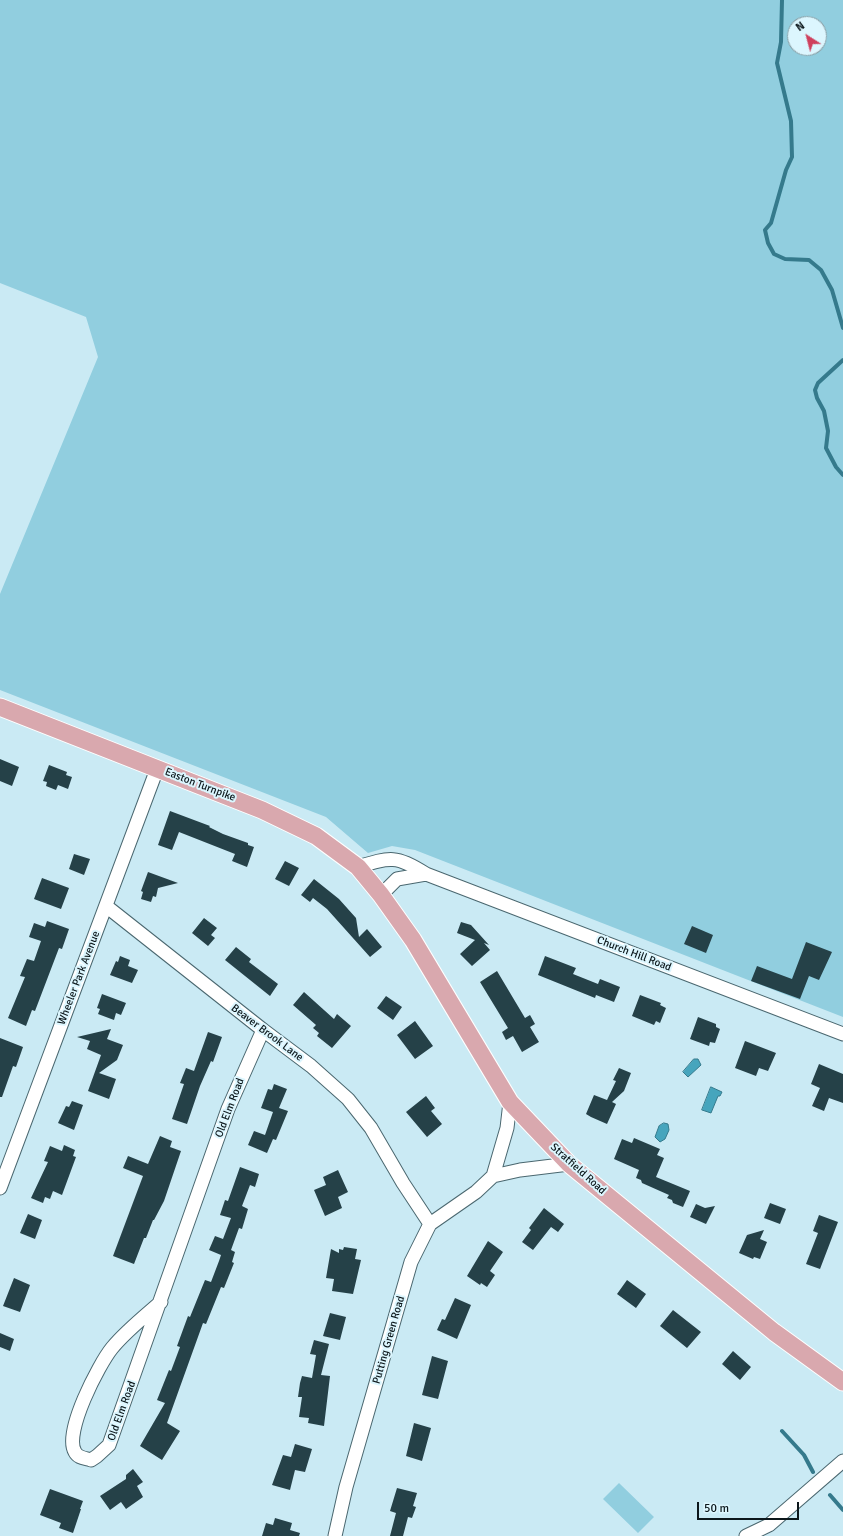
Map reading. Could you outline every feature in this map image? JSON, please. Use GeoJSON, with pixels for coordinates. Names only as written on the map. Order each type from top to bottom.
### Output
{"type":"FeatureCollection","features":[{"type":"Feature","properties":{"kind":"main road","name":"Easton Turnpike"},"geometry":{"type":"LineString","coordinates":[[0,707],[262,810],[316,836],[358,868],[381,895]]}},
{"type":"Feature","properties":{"kind":"main road","name":"Stratfield Road"},"geometry":{"type":"LineString","coordinates":[[381,895],[413,940],[510,1102],[569,1164],[774,1332],[843,1382]]}},
{"type":"Feature","properties":{"kind":"street","name":"Wheeler Park Avenue"},"geometry":{"type":"LineString","coordinates":[[0,1188],[156,768]]}},
{"type":"Feature","properties":{"kind":"street","name":"Church Hill Road"},"geometry":{"type":"LineString","coordinates":[[358,868],[377,861],[398,859],[426,874],[843,1034]]}},
{"type":"Feature","properties":{"kind":"street"},"geometry":{"type":"LineString","coordinates":[[381,895],[397,879],[426,874]]}},
{"type":"Feature","properties":{"kind":"street","name":"Beaver Brook Lane"},"geometry":{"type":"LineString","coordinates":[[106,906],[311,1066],[348,1099],[371,1128],[403,1183],[430,1224]]}},
{"type":"Feature","properties":{"kind":"street","name":"Old Elm Road"},"geometry":{"type":"LineString","coordinates":[[161,1302],[113,1347],[87,1390],[73,1436],[75,1452],[80,1457],[91,1460],[109,1445],[161,1302],[228,1109],[263,1030]]}},
{"type":"Feature","properties":{"kind":"street","name":"Putting Green Road"},"geometry":{"type":"LineString","coordinates":[[335,1536],[346,1487],[412,1262],[430,1224],[476,1192],[493,1176],[508,1128],[510,1102]]}},
{"type":"Feature","properties":{"kind":"street"},"geometry":{"type":"LineString","coordinates":[[493,1176],[520,1170],[569,1164]]}},
{"type":"Feature","properties":{"kind":"street"},"geometry":{"type":"LineString","coordinates":[[746,1536],[769,1524],[843,1461]]}},
{"type":"Feature","properties":{"kind":"shaded area"},"geometry":{"type":"Polygon","coordinates":[[[0,0],[843,0],[843,1017],[415,850],[392,846],[368,853],[326,817],[0,690],[0,594],[98,357],[86,317],[0,283],[0,0]]]}},
{"type":"Feature","properties":{"kind":"shaded area"},"geometry":{"type":"Polygon","coordinates":[[[694,1059],[698,1059],[701,1065],[688,1077],[683,1072],[694,1059]]]}},
{"type":"Feature","properties":{"kind":"shaded area"},"geometry":{"type":"Polygon","coordinates":[[[711,1087],[722,1092],[720,1096],[718,1096],[711,1113],[702,1110],[711,1087]]]}},
{"type":"Feature","properties":{"kind":"shaded area"},"geometry":{"type":"Polygon","coordinates":[[[664,1123],[668,1124],[669,1130],[665,1139],[660,1142],[655,1137],[659,1126],[664,1123]]]}},
{"type":"Feature","properties":{"kind":"shaded area"},"geometry":{"type":"Polygon","coordinates":[[[619,1483],[654,1517],[638,1533],[603,1499],[619,1483]]]}},
{"type":"Feature","properties":{"kind":"building"},"geometry":{"type":"Polygon","coordinates":[[[0,759],[19,767],[12,786],[0,781],[0,759]]]}},
{"type":"Feature","properties":{"kind":"building"},"geometry":{"type":"Polygon","coordinates":[[[49,765],[67,772],[66,775],[72,777],[68,789],[58,785],[56,790],[46,786],[47,782],[43,781],[49,765]]]}},
{"type":"Feature","properties":{"kind":"building"},"geometry":{"type":"Polygon","coordinates":[[[170,811],[210,826],[209,827],[223,834],[248,843],[248,845],[254,847],[247,867],[232,861],[235,854],[179,832],[172,850],[158,845],[170,811]]]}},
{"type":"Feature","properties":{"kind":"building"},"geometry":{"type":"Polygon","coordinates":[[[74,854],[90,859],[84,875],[69,869],[74,854]]]}},
{"type":"Feature","properties":{"kind":"building"},"geometry":{"type":"Polygon","coordinates":[[[285,861],[299,868],[289,886],[275,879],[285,861]]]}},
{"type":"Feature","properties":{"kind":"building"},"geometry":{"type":"Polygon","coordinates":[[[148,872],[178,883],[158,888],[156,897],[153,896],[151,902],[141,899],[143,892],[141,891],[148,872]]]}},
{"type":"Feature","properties":{"kind":"building"},"geometry":{"type":"Polygon","coordinates":[[[42,878],[69,888],[61,909],[34,899],[42,878]]]}},
{"type":"Feature","properties":{"kind":"building"},"geometry":{"type":"Polygon","coordinates":[[[314,879],[339,899],[356,918],[359,937],[367,929],[382,947],[370,957],[327,909],[313,898],[310,902],[301,895],[314,879]]]}},
{"type":"Feature","properties":{"kind":"building"},"geometry":{"type":"Polygon","coordinates":[[[204,918],[217,928],[211,935],[215,938],[208,946],[192,933],[204,918]]]}},
{"type":"Feature","properties":{"kind":"building"},"geometry":{"type":"Polygon","coordinates":[[[47,921],[69,929],[62,949],[59,948],[35,1011],[32,1010],[26,1026],[8,1018],[25,977],[20,976],[27,959],[34,961],[41,941],[29,937],[34,923],[45,927],[47,921]]]}},
{"type":"Feature","properties":{"kind":"building"},"geometry":{"type":"Polygon","coordinates":[[[461,922],[471,925],[489,945],[484,943],[490,950],[472,966],[460,954],[475,940],[457,933],[461,922]]]}},
{"type":"Feature","properties":{"kind":"building"},"geometry":{"type":"Polygon","coordinates":[[[692,926],[713,935],[706,953],[684,944],[692,926]]]}},
{"type":"Feature","properties":{"kind":"building"},"geometry":{"type":"Polygon","coordinates":[[[806,942],[832,952],[819,980],[809,976],[800,999],[751,981],[757,966],[792,979],[806,942]]]}},
{"type":"Feature","properties":{"kind":"building"},"geometry":{"type":"Polygon","coordinates":[[[236,947],[251,959],[249,962],[278,984],[270,996],[225,960],[236,947]]]}},
{"type":"Feature","properties":{"kind":"building"},"geometry":{"type":"Polygon","coordinates":[[[120,956],[130,960],[128,966],[138,970],[132,983],[110,975],[116,961],[118,962],[120,956]]]}},
{"type":"Feature","properties":{"kind":"building"},"geometry":{"type":"Polygon","coordinates":[[[545,956],[576,968],[573,974],[598,984],[600,979],[620,987],[614,1002],[596,995],[595,998],[538,975],[545,956]]]}},
{"type":"Feature","properties":{"kind":"building"},"geometry":{"type":"Polygon","coordinates":[[[497,971],[525,1018],[530,1015],[535,1024],[530,1027],[539,1042],[522,1052],[513,1036],[506,1040],[502,1032],[508,1028],[480,982],[497,971]]]}},
{"type":"Feature","properties":{"kind":"building"},"geometry":{"type":"Polygon","coordinates":[[[304,992],[334,1019],[337,1014],[351,1026],[332,1048],[317,1036],[319,1033],[313,1028],[316,1025],[293,1005],[304,992]]]}},
{"type":"Feature","properties":{"kind":"building"},"geometry":{"type":"Polygon","coordinates":[[[102,994],[126,1003],[121,1015],[116,1013],[114,1020],[98,1014],[100,1009],[97,1008],[102,994]]]}},
{"type":"Feature","properties":{"kind":"building"},"geometry":{"type":"Polygon","coordinates":[[[640,995],[661,1003],[660,1005],[666,1008],[660,1023],[656,1021],[654,1025],[632,1016],[640,995]]]}},
{"type":"Feature","properties":{"kind":"building"},"geometry":{"type":"Polygon","coordinates":[[[386,996],[402,1007],[393,1020],[377,1008],[386,996]]]}},
{"type":"Feature","properties":{"kind":"building"},"geometry":{"type":"Polygon","coordinates":[[[698,1017],[716,1024],[716,1027],[720,1029],[715,1043],[710,1042],[709,1046],[690,1039],[698,1017]]]}},
{"type":"Feature","properties":{"kind":"building"},"geometry":{"type":"Polygon","coordinates":[[[415,1021],[433,1046],[415,1059],[397,1035],[415,1021]]]}},
{"type":"Feature","properties":{"kind":"building"},"geometry":{"type":"Polygon","coordinates":[[[111,1029],[107,1039],[123,1045],[117,1060],[99,1073],[116,1079],[109,1099],[88,1091],[101,1055],[87,1049],[90,1041],[77,1037],[111,1029]]]}},
{"type":"Feature","properties":{"kind":"building"},"geometry":{"type":"Polygon","coordinates":[[[208,1032],[222,1037],[213,1062],[211,1061],[200,1086],[187,1124],[172,1119],[184,1084],[180,1083],[186,1068],[194,1071],[208,1032]]]}},
{"type":"Feature","properties":{"kind":"building"},"geometry":{"type":"Polygon","coordinates":[[[0,1038],[23,1047],[16,1067],[13,1066],[2,1097],[0,1097],[0,1038]]]}},
{"type":"Feature","properties":{"kind":"building"},"geometry":{"type":"Polygon","coordinates":[[[745,1041],[776,1053],[768,1071],[759,1068],[756,1076],[735,1068],[745,1041]]]}},
{"type":"Feature","properties":{"kind":"building"},"geometry":{"type":"Polygon","coordinates":[[[819,1064],[843,1074],[843,1103],[829,1098],[824,1111],[812,1106],[820,1088],[811,1084],[819,1064]]]}},
{"type":"Feature","properties":{"kind":"building"},"geometry":{"type":"Polygon","coordinates":[[[619,1068],[631,1073],[624,1091],[612,1102],[616,1104],[607,1124],[586,1114],[594,1095],[607,1100],[616,1081],[613,1080],[619,1068]]]}},
{"type":"Feature","properties":{"kind":"building"},"geometry":{"type":"Polygon","coordinates":[[[274,1084],[287,1089],[279,1108],[288,1111],[276,1140],[273,1139],[267,1153],[248,1145],[254,1131],[265,1135],[273,1112],[261,1108],[268,1089],[272,1090],[274,1084]]]}},
{"type":"Feature","properties":{"kind":"building"},"geometry":{"type":"Polygon","coordinates":[[[426,1096],[435,1108],[431,1111],[442,1124],[427,1137],[406,1112],[426,1096]]]}},
{"type":"Feature","properties":{"kind":"building"},"geometry":{"type":"Polygon","coordinates":[[[72,1101],[83,1105],[74,1130],[58,1123],[66,1106],[69,1107],[72,1101]]]}},
{"type":"Feature","properties":{"kind":"building"},"geometry":{"type":"Polygon","coordinates":[[[160,1136],[172,1141],[170,1147],[181,1151],[164,1201],[153,1220],[146,1238],[144,1238],[134,1264],[113,1256],[143,1176],[123,1168],[128,1156],[148,1164],[160,1136]]]}},
{"type":"Feature","properties":{"kind":"building"},"geometry":{"type":"Polygon","coordinates":[[[634,1138],[660,1149],[657,1155],[664,1158],[656,1177],[690,1191],[683,1207],[673,1203],[672,1200],[667,1198],[669,1195],[642,1183],[641,1180],[636,1178],[639,1170],[614,1159],[622,1139],[632,1143],[634,1138]]]}},
{"type":"Feature","properties":{"kind":"building"},"geometry":{"type":"Polygon","coordinates":[[[64,1145],[75,1150],[73,1156],[76,1157],[62,1195],[53,1191],[50,1199],[45,1197],[43,1203],[31,1198],[48,1162],[44,1161],[50,1146],[62,1151],[64,1145]]]}},
{"type":"Feature","properties":{"kind":"building"},"geometry":{"type":"Polygon","coordinates":[[[240,1167],[259,1174],[255,1187],[250,1185],[242,1206],[248,1209],[242,1229],[239,1228],[231,1250],[235,1252],[232,1262],[234,1263],[224,1288],[221,1287],[206,1324],[203,1323],[167,1423],[180,1431],[162,1460],[140,1446],[165,1403],[157,1400],[169,1370],[171,1371],[180,1347],[177,1346],[188,1316],[190,1317],[205,1280],[211,1282],[219,1261],[221,1255],[209,1250],[215,1236],[223,1239],[231,1218],[220,1215],[225,1200],[228,1201],[240,1167]]]}},
{"type":"Feature","properties":{"kind":"building"},"geometry":{"type":"Polygon","coordinates":[[[338,1170],[348,1192],[338,1197],[342,1208],[325,1216],[314,1190],[326,1185],[323,1177],[338,1170]]]}},
{"type":"Feature","properties":{"kind":"building"},"geometry":{"type":"Polygon","coordinates":[[[770,1203],[786,1209],[780,1224],[764,1218],[770,1203]]]}},
{"type":"Feature","properties":{"kind":"building"},"geometry":{"type":"Polygon","coordinates":[[[696,1204],[705,1208],[715,1206],[706,1224],[690,1217],[696,1204]]]}},
{"type":"Feature","properties":{"kind":"building"},"geometry":{"type":"Polygon","coordinates":[[[544,1208],[564,1224],[558,1232],[551,1227],[533,1250],[522,1242],[531,1230],[529,1228],[544,1208]]]}},
{"type":"Feature","properties":{"kind":"building"},"geometry":{"type":"Polygon","coordinates":[[[28,1214],[42,1220],[35,1239],[20,1233],[28,1214]]]}},
{"type":"Feature","properties":{"kind":"building"},"geometry":{"type":"Polygon","coordinates":[[[819,1215],[838,1222],[820,1269],[806,1264],[818,1233],[813,1231],[819,1215]]]}},
{"type":"Feature","properties":{"kind":"building"},"geometry":{"type":"Polygon","coordinates":[[[764,1230],[760,1239],[767,1242],[760,1259],[754,1257],[753,1259],[739,1253],[747,1235],[764,1230]]]}},
{"type":"Feature","properties":{"kind":"building"},"geometry":{"type":"Polygon","coordinates":[[[488,1241],[503,1252],[490,1271],[495,1275],[487,1287],[481,1283],[480,1285],[467,1276],[488,1241]]]}},
{"type":"Feature","properties":{"kind":"building"},"geometry":{"type":"Polygon","coordinates":[[[344,1247],[357,1249],[355,1259],[361,1260],[353,1294],[332,1291],[334,1279],[326,1278],[331,1249],[339,1253],[339,1249],[343,1250],[344,1247]]]}},
{"type":"Feature","properties":{"kind":"building"},"geometry":{"type":"Polygon","coordinates":[[[14,1278],[30,1285],[20,1312],[3,1306],[14,1278]]]}},
{"type":"Feature","properties":{"kind":"building"},"geometry":{"type":"Polygon","coordinates":[[[627,1280],[646,1294],[636,1308],[617,1294],[627,1280]]]}},
{"type":"Feature","properties":{"kind":"building"},"geometry":{"type":"Polygon","coordinates":[[[455,1298],[471,1305],[457,1339],[437,1330],[442,1319],[445,1320],[455,1298]]]}},
{"type":"Feature","properties":{"kind":"building"},"geometry":{"type":"Polygon","coordinates":[[[673,1310],[701,1332],[687,1348],[660,1326],[673,1310]]]}},
{"type":"Feature","properties":{"kind":"building"},"geometry":{"type":"Polygon","coordinates":[[[330,1313],[346,1317],[340,1340],[323,1336],[330,1313]]]}},
{"type":"Feature","properties":{"kind":"building"},"geometry":{"type":"Polygon","coordinates":[[[0,1333],[14,1339],[10,1351],[0,1347],[0,1333]]]}},
{"type":"Feature","properties":{"kind":"building"},"geometry":{"type":"Polygon","coordinates":[[[314,1340],[329,1344],[321,1375],[330,1376],[324,1426],[308,1423],[309,1418],[299,1417],[302,1397],[298,1397],[300,1383],[302,1376],[312,1378],[316,1355],[310,1354],[314,1340]]]}},
{"type":"Feature","properties":{"kind":"building"},"geometry":{"type":"Polygon","coordinates":[[[733,1351],[751,1367],[740,1380],[722,1364],[733,1351]]]}},
{"type":"Feature","properties":{"kind":"building"},"geometry":{"type":"Polygon","coordinates":[[[432,1356],[448,1361],[438,1399],[422,1395],[432,1356]]]}},
{"type":"Feature","properties":{"kind":"building"},"geometry":{"type":"Polygon","coordinates":[[[414,1423],[431,1428],[422,1461],[406,1456],[414,1423]]]}},
{"type":"Feature","properties":{"kind":"building"},"geometry":{"type":"Polygon","coordinates":[[[295,1444],[312,1449],[305,1472],[295,1470],[290,1490],[272,1485],[283,1455],[291,1457],[295,1444]]]}},
{"type":"Feature","properties":{"kind":"building"},"geometry":{"type":"Polygon","coordinates":[[[133,1469],[143,1482],[137,1486],[143,1497],[126,1509],[121,1502],[110,1510],[100,1496],[126,1479],[126,1475],[133,1469]]]}},
{"type":"Feature","properties":{"kind":"building"},"geometry":{"type":"Polygon","coordinates":[[[397,1488],[417,1493],[413,1506],[416,1507],[412,1518],[408,1517],[403,1536],[390,1536],[396,1513],[390,1511],[397,1488]]]}},
{"type":"Feature","properties":{"kind":"building"},"geometry":{"type":"Polygon","coordinates":[[[50,1489],[83,1501],[73,1533],[59,1528],[61,1523],[40,1515],[50,1489]]]}},
{"type":"Feature","properties":{"kind":"building"},"geometry":{"type":"Polygon","coordinates":[[[275,1518],[292,1523],[290,1530],[300,1533],[299,1536],[262,1536],[266,1523],[273,1525],[275,1518]]]}},
{"type":"Feature","properties":{"kind":"waterway"},"geometry":{"type":"LineString","coordinates":[[782,0],[781,42],[777,63],[791,121],[792,157],[786,170],[771,223],[765,230],[768,243],[774,254],[785,259],[809,260],[821,270],[832,290],[843,328]]}},
{"type":"Feature","properties":{"kind":"waterway"},"geometry":{"type":"LineString","coordinates":[[843,360],[818,383],[815,390],[817,398],[824,411],[828,431],[826,448],[836,467],[843,475]]}},
{"type":"Feature","properties":{"kind":"waterway"},"geometry":{"type":"LineString","coordinates":[[782,1431],[804,1455],[813,1472]]}},
{"type":"Feature","properties":{"kind":"waterway"},"geometry":{"type":"LineString","coordinates":[[830,1495],[843,1510]]}}]}
